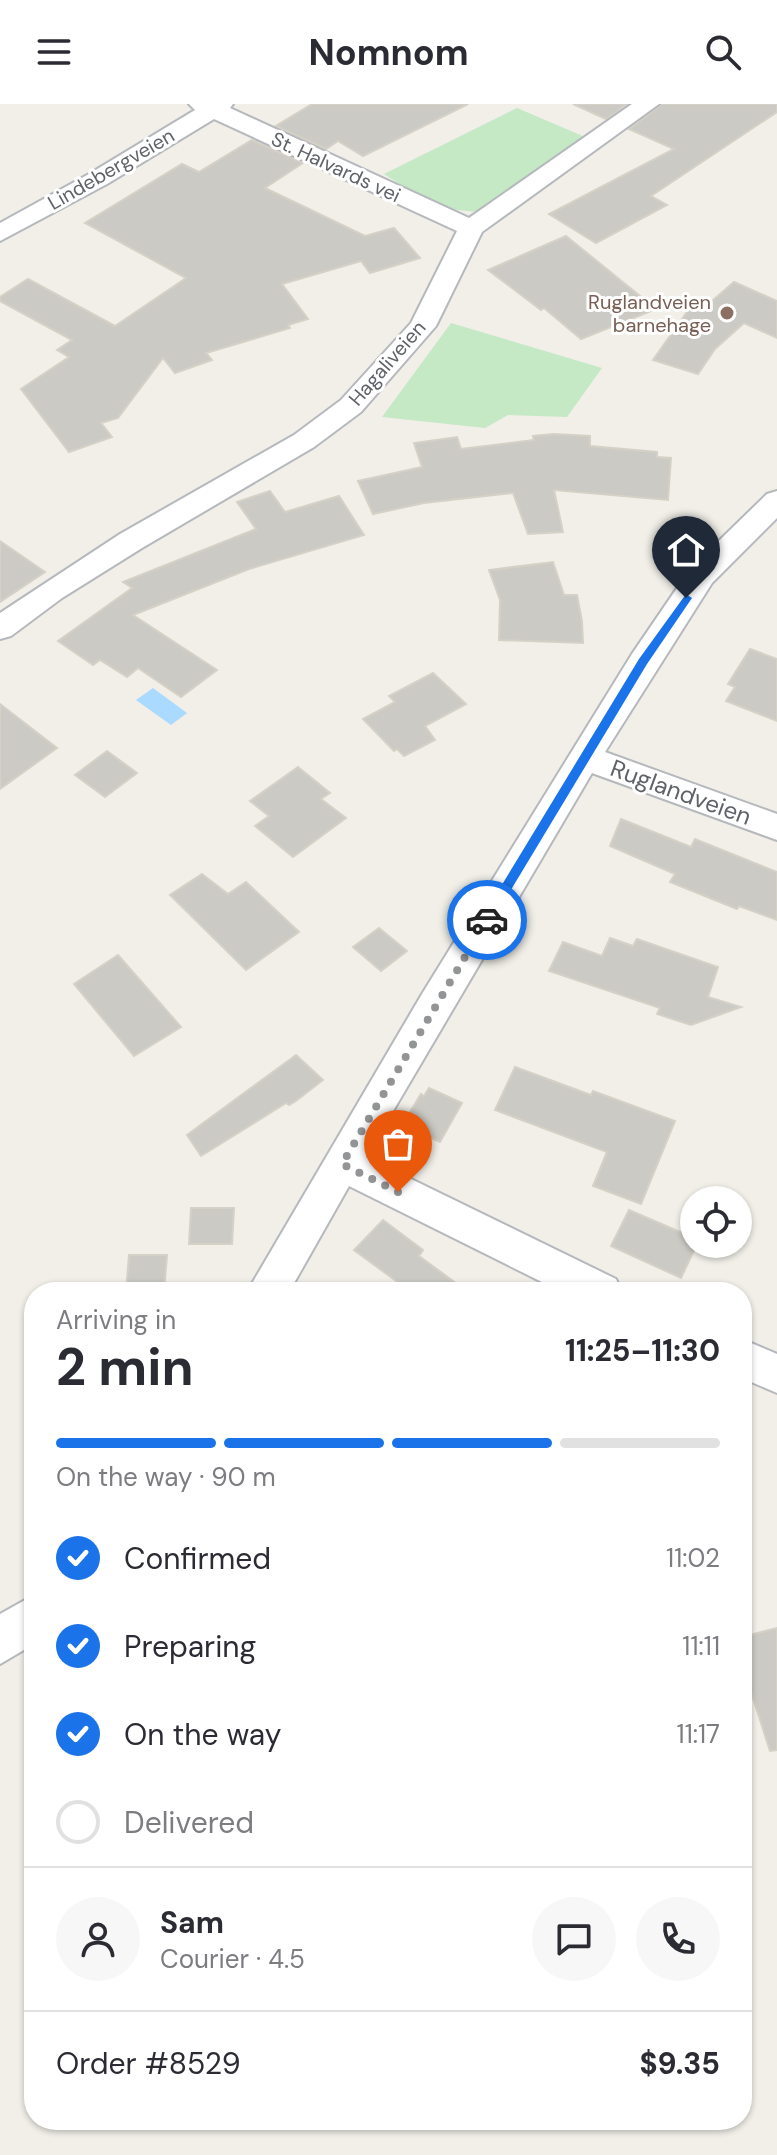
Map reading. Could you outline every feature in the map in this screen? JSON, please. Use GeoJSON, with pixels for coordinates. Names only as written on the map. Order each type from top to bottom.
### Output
{"type":"FeatureCollection","features":[{"type":"Feature","properties":{"kind":"street","name":"Hagaliveien"},"geometry":{"type":"LineString","coordinates":[[0,628],[118,550],[304,441],[351,406],[423,326],[471,228],[647,104]]}},
{"type":"Feature","properties":{"kind":"street","name":"St. Halvards vei"},"geometry":{"type":"LineString","coordinates":[[212,106],[471,228]]}},
{"type":"Feature","properties":{"kind":"street","name":"Lindebergveien"},"geometry":{"type":"LineString","coordinates":[[0,233],[212,106]]}},
{"type":"Feature","properties":{"kind":"street","name":"Ruglandveien"},"geometry":{"type":"LineString","coordinates":[[273,1282],[435,1004],[643,662],[701,576],[777,501]]}},
{"type":"Feature","properties":{"kind":"street","name":"Ruglandveien"},"geometry":{"type":"LineString","coordinates":[[585,758],[777,827]]}},
{"type":"Feature","properties":{"kind":"street"},"geometry":{"type":"LineString","coordinates":[[342,1164],[582,1282]]}},
{"type":"Feature","properties":{"kind":"street"},"geometry":{"type":"LineString","coordinates":[[752,1363],[777,1374]]}},
{"type":"Feature","properties":{"kind":"street"},"geometry":{"type":"LineString","coordinates":[[0,1641],[24,1624]]}},
{"type":"Feature","properties":{"kind":"green space"},"geometry":{"type":"Polygon","coordinates":[[[517,108],[592,140],[488,213],[437,208],[384,174],[517,108]]]}},
{"type":"Feature","properties":{"kind":"green space"},"geometry":{"type":"Polygon","coordinates":[[[451,323],[602,368],[567,417],[508,415],[485,428],[382,417],[451,323]]]}},
{"type":"Feature","properties":{"kind":"water"},"geometry":{"type":"Polygon","coordinates":[[[153,688],[187,713],[171,725],[136,700],[153,688]]]}},
{"type":"Feature","properties":{"kind":"building"},"geometry":{"type":"Polygon","coordinates":[[[312,104],[468,104],[363,156],[338,141],[326,149],[276,126],[312,104]]]}},
{"type":"Feature","properties":{"kind":"building"},"geometry":{"type":"Polygon","coordinates":[[[573,104],[627,104],[606,119],[573,104]]]}},
{"type":"Feature","properties":{"kind":"building"},"geometry":{"type":"Polygon","coordinates":[[[662,104],[777,104],[777,112],[651,196],[667,205],[596,243],[549,214],[674,149],[629,129],[662,104]]]}},
{"type":"Feature","properties":{"kind":"building"},"geometry":{"type":"Polygon","coordinates":[[[252,140],[303,163],[265,188],[365,236],[394,228],[420,258],[370,273],[361,261],[282,284],[308,319],[288,325],[290,328],[206,353],[212,360],[175,373],[163,358],[118,418],[101,423],[112,437],[69,452],[21,389],[69,357],[57,350],[72,340],[0,301],[0,297],[28,279],[115,326],[186,278],[85,223],[182,164],[199,172],[252,140]]]}},
{"type":"Feature","properties":{"kind":"building"},"geometry":{"type":"Polygon","coordinates":[[[566,236],[656,309],[581,339],[544,308],[541,310],[488,270],[566,236]]]}},
{"type":"Feature","properties":{"kind":"building"},"geometry":{"type":"Polygon","coordinates":[[[734,282],[777,301],[777,338],[744,323],[715,349],[698,374],[653,360],[694,302],[705,307],[734,282]]]}},
{"type":"Feature","properties":{"kind":"building"},"geometry":{"type":"Polygon","coordinates":[[[533,436],[590,436],[590,446],[657,452],[657,457],[671,458],[668,500],[554,490],[563,532],[528,534],[513,493],[424,503],[373,514],[358,481],[422,467],[414,443],[457,437],[461,449],[534,440],[533,436]]]}},
{"type":"Feature","properties":{"kind":"building"},"geometry":{"type":"Polygon","coordinates":[[[270,491],[285,512],[339,496],[364,535],[249,569],[133,615],[217,670],[181,697],[138,668],[127,677],[100,660],[93,665],[58,641],[132,588],[123,582],[256,529],[237,502],[270,491]]]}},
{"type":"Feature","properties":{"kind":"building"},"geometry":{"type":"Polygon","coordinates":[[[0,541],[45,572],[0,602],[0,541]]]}},
{"type":"Feature","properties":{"kind":"building"},"geometry":{"type":"Polygon","coordinates":[[[553,562],[564,595],[577,595],[583,643],[499,640],[500,600],[489,570],[553,562]]]}},
{"type":"Feature","properties":{"kind":"building"},"geometry":{"type":"Polygon","coordinates":[[[750,649],[777,659],[777,721],[726,701],[735,687],[728,684],[750,649]]]}},
{"type":"Feature","properties":{"kind":"building"},"geometry":{"type":"Polygon","coordinates":[[[433,673],[466,704],[425,726],[435,740],[404,756],[397,749],[394,751],[363,719],[395,702],[389,696],[433,673]]]}},
{"type":"Feature","properties":{"kind":"building"},"geometry":{"type":"Polygon","coordinates":[[[0,704],[57,748],[0,789],[0,704]]]}},
{"type":"Feature","properties":{"kind":"building"},"geometry":{"type":"Polygon","coordinates":[[[107,751],[137,773],[105,797],[75,775],[107,751]]]}},
{"type":"Feature","properties":{"kind":"building"},"geometry":{"type":"Polygon","coordinates":[[[298,767],[330,793],[321,799],[346,818],[293,857],[255,826],[269,816],[250,801],[298,767]]]}},
{"type":"Feature","properties":{"kind":"building"},"geometry":{"type":"Polygon","coordinates":[[[621,819],[691,847],[695,839],[777,872],[777,920],[739,906],[737,909],[670,882],[675,874],[610,846],[621,819]]]}},
{"type":"Feature","properties":{"kind":"building"},"geometry":{"type":"Polygon","coordinates":[[[202,874],[228,894],[246,882],[299,932],[246,970],[170,895],[202,874]]]}},
{"type":"Feature","properties":{"kind":"building"},"geometry":{"type":"Polygon","coordinates":[[[379,928],[407,951],[381,971],[353,947],[379,928]]]}},
{"type":"Feature","properties":{"kind":"building"},"geometry":{"type":"Polygon","coordinates":[[[610,938],[633,946],[637,939],[718,967],[708,997],[741,1007],[691,1025],[657,1014],[660,1008],[549,971],[563,942],[602,956],[610,938]]]}},
{"type":"Feature","properties":{"kind":"building"},"geometry":{"type":"Polygon","coordinates":[[[118,955],[181,1027],[134,1056],[74,984],[118,955]]]}},
{"type":"Feature","properties":{"kind":"building"},"geometry":{"type":"Polygon","coordinates":[[[296,1055],[323,1080],[296,1101],[289,1105],[286,1103],[201,1156],[187,1135],[296,1055]]]}},
{"type":"Feature","properties":{"kind":"building"},"geometry":{"type":"Polygon","coordinates":[[[515,1067],[675,1121],[641,1204],[593,1186],[607,1152],[495,1110],[515,1067]]]}},
{"type":"Feature","properties":{"kind":"building"},"geometry":{"type":"Polygon","coordinates":[[[429,1088],[462,1103],[440,1142],[402,1125],[421,1094],[424,1096],[429,1088]]]}},
{"type":"Feature","properties":{"kind":"building"},"geometry":{"type":"Polygon","coordinates":[[[191,1208],[234,1208],[232,1244],[189,1244],[191,1208]]]}},
{"type":"Feature","properties":{"kind":"building"},"geometry":{"type":"Polygon","coordinates":[[[629,1210],[680,1232],[680,1258],[690,1258],[681,1278],[611,1246],[629,1210]]]}},
{"type":"Feature","properties":{"kind":"building"},"geometry":{"type":"Polygon","coordinates":[[[383,1220],[423,1250],[419,1256],[454,1282],[397,1282],[354,1250],[383,1220]]]}},
{"type":"Feature","properties":{"kind":"building"},"geometry":{"type":"Polygon","coordinates":[[[129,1255],[167,1255],[165,1282],[127,1282],[129,1255]]]}},
{"type":"Feature","properties":{"kind":"building"},"geometry":{"type":"Polygon","coordinates":[[[777,1628],[777,1750],[770,1751],[752,1695],[752,1634],[777,1628]]]}},
{"type":"Feature","properties":{"kind":"way so far"},"geometry":{"type":"LineString","coordinates":[[398,1192],[342,1164],[487,920]]}},
{"type":"Feature","properties":{"kind":"place","name":"Ruglandveien barnehage"},"geometry":{"type":"Point","coordinates":[727,313]}},
{"type":"Feature","properties":{"kind":"route"},"geometry":{"type":"LineString","coordinates":[[487,920],[643,662],[686,598]]}}]}
